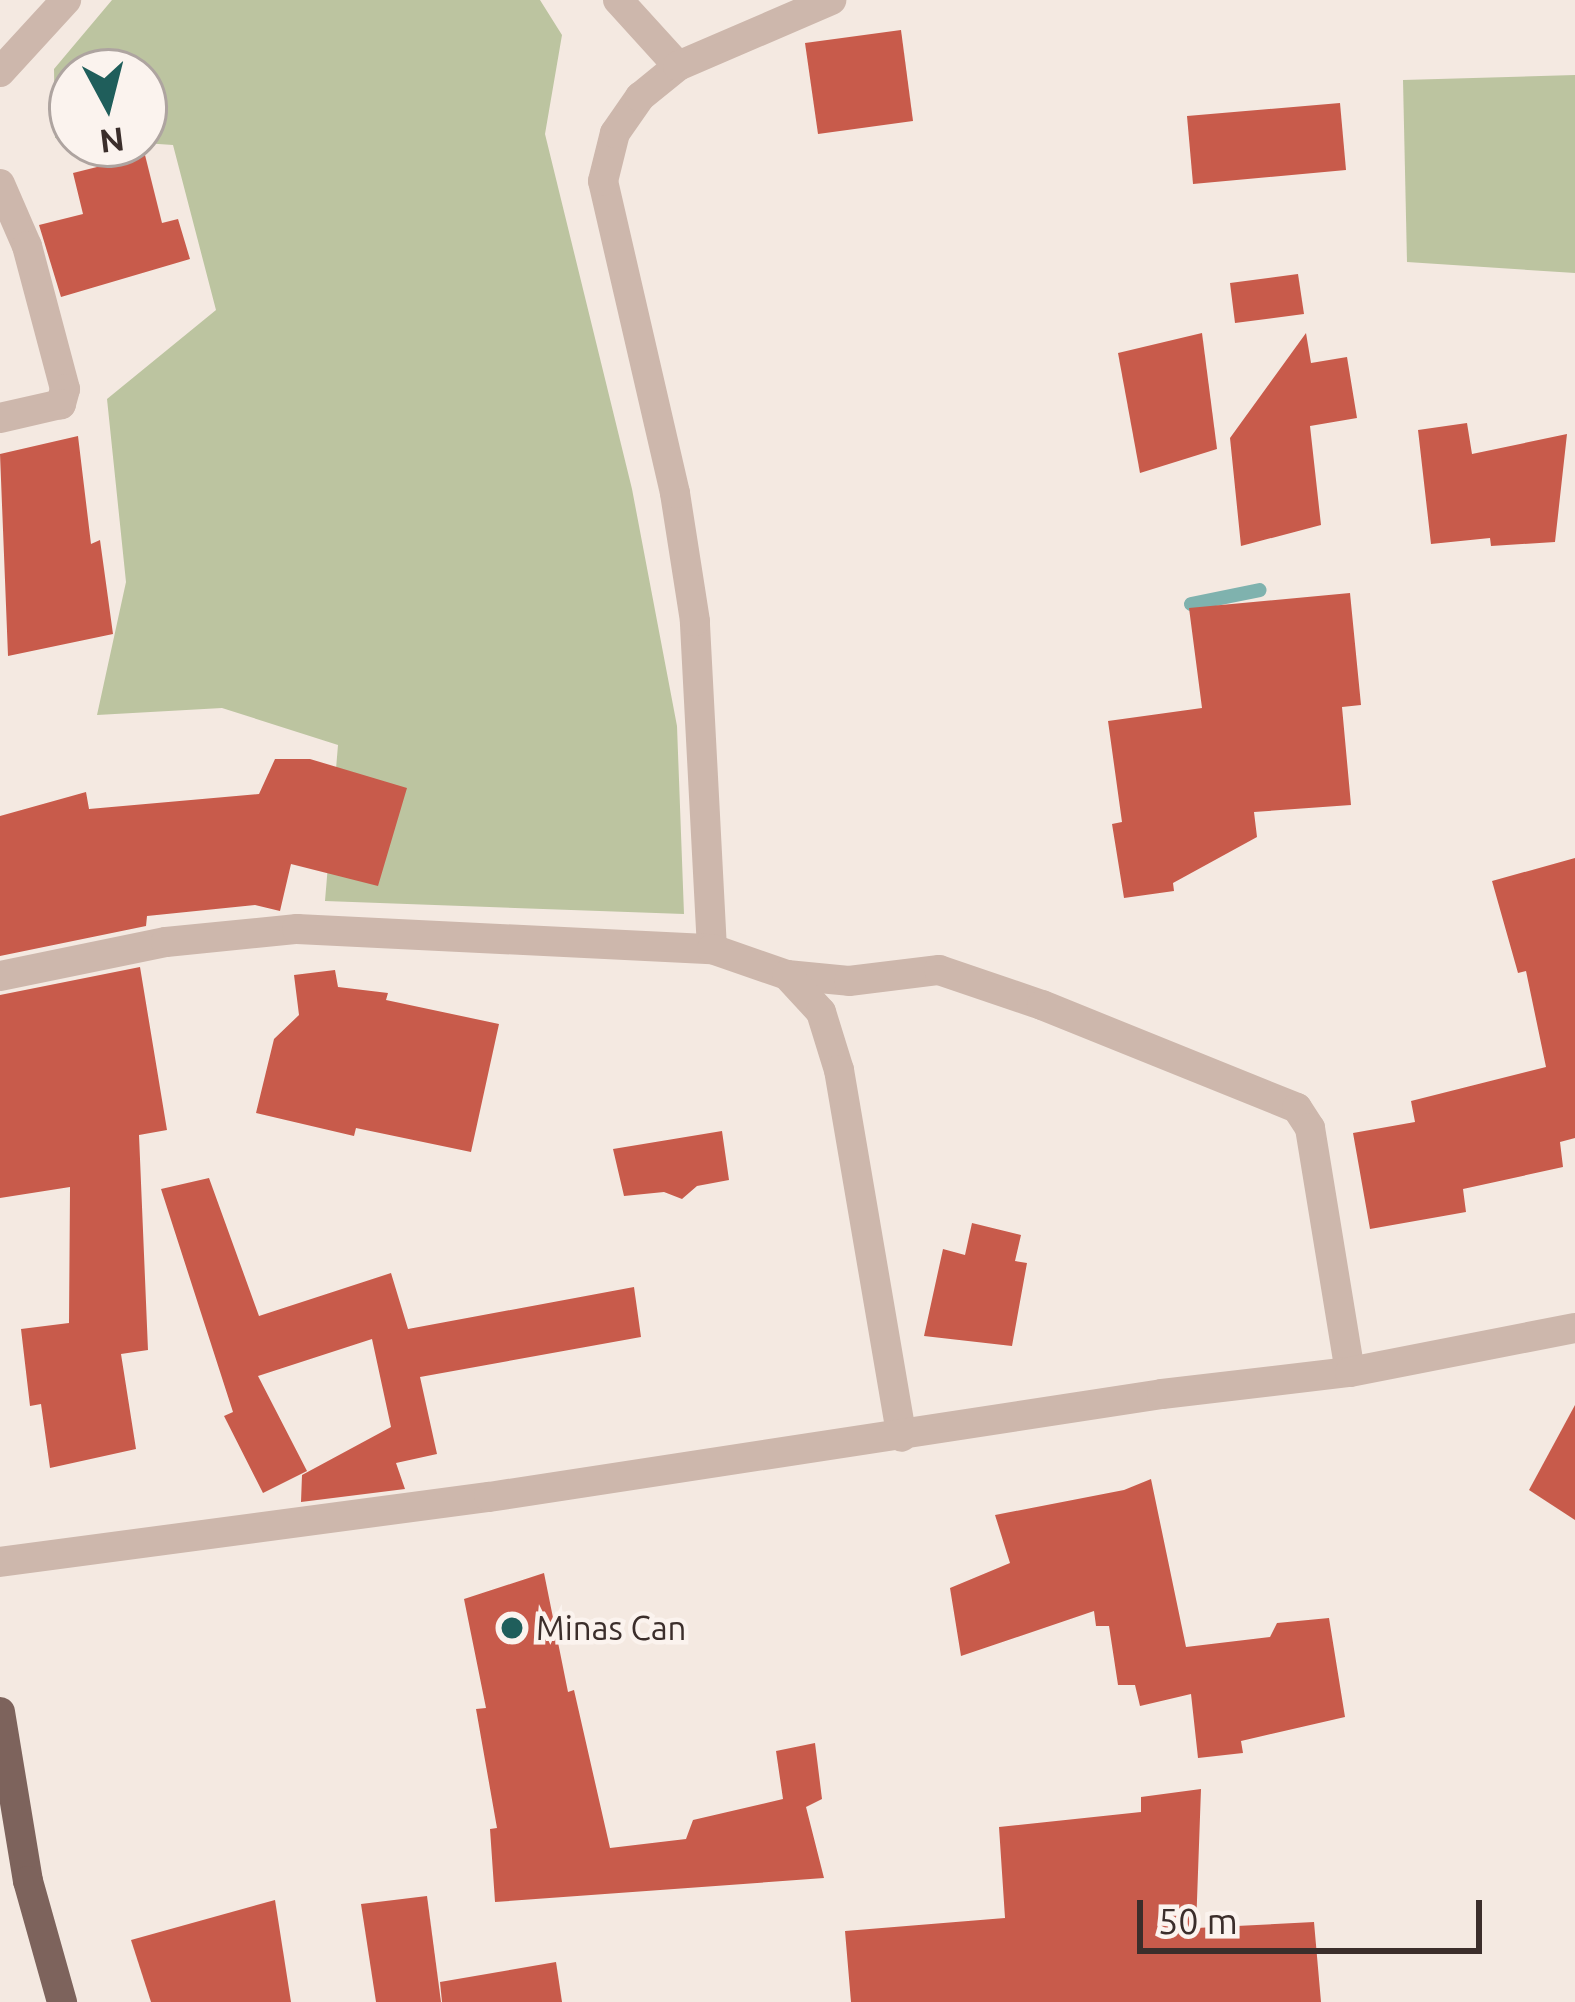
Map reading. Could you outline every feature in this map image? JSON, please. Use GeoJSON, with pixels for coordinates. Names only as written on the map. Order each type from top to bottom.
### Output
{"type":"FeatureCollection","features":[{"type":"Feature","properties":{"kind":"main road"},"geometry":{"type":"LineString","coordinates":[[0,1712],[28,1881],[62,2002]]}},
{"type":"Feature","properties":{"kind":"street"},"geometry":{"type":"LineString","coordinates":[[0,72],[66,0]]}},
{"type":"Feature","properties":{"kind":"street"},"geometry":{"type":"LineString","coordinates":[[618,0],[678,66]]}},
{"type":"Feature","properties":{"kind":"street"},"geometry":{"type":"LineString","coordinates":[[712,949],[695,621],[675,494],[603,181],[615,133],[640,97],[678,66],[831,0]]}},
{"type":"Feature","properties":{"kind":"street"},"geometry":{"type":"LineString","coordinates":[[0,184],[27,246],[65,389],[61,404],[0,418]]}},
{"type":"Feature","properties":{"kind":"street"},"geometry":{"type":"LineString","coordinates":[[0,976],[240,930],[712,949],[788,975],[849,981],[939,970],[1042,1005],[1297,1108],[1310,1128],[1350,1372]]}},
{"type":"Feature","properties":{"kind":"street"},"geometry":{"type":"LineString","coordinates":[[788,975],[821,1012],[839,1070],[902,1437]]}},
{"type":"Feature","properties":{"kind":"street"},"geometry":{"type":"LineString","coordinates":[[0,1562],[902,1437],[1162,1394],[1350,1372],[1575,1328]]}},
{"type":"Feature","properties":{"kind":"green space"},"geometry":{"type":"Polygon","coordinates":[[[112,0],[540,0],[562,35],[545,134],[632,489],[677,726],[684,914],[325,901],[338,745],[222,708],[97,715],[126,582],[107,399],[216,310],[173,145],[168,145],[168,48],[72,48],[112,0]]]}},
{"type":"Feature","properties":{"kind":"green space"},"geometry":{"type":"Polygon","coordinates":[[[1575,75],[1575,273],[1407,262],[1403,80],[1575,75]]]}},
{"type":"Feature","properties":{"kind":"building"},"geometry":{"type":"Polygon","coordinates":[[[901,30],[913,121],[818,134],[805,43],[901,30]]]}},
{"type":"Feature","properties":{"kind":"building"},"geometry":{"type":"Polygon","coordinates":[[[1340,103],[1346,170],[1193,184],[1187,116],[1340,103]]]}},
{"type":"Feature","properties":{"kind":"building"},"geometry":{"type":"Polygon","coordinates":[[[93,168],[148,168],[162,223],[178,219],[190,259],[61,297],[39,225],[83,214],[73,173],[93,168]]]}},
{"type":"Feature","properties":{"kind":"building"},"geometry":{"type":"Polygon","coordinates":[[[1298,274],[1304,314],[1235,323],[1230,283],[1298,274]]]}},
{"type":"Feature","properties":{"kind":"building"},"geometry":{"type":"Polygon","coordinates":[[[1202,333],[1217,449],[1140,473],[1118,353],[1202,333]]]}},
{"type":"Feature","properties":{"kind":"building"},"geometry":{"type":"Polygon","coordinates":[[[1306,333],[1311,363],[1347,357],[1357,418],[1310,426],[1321,525],[1241,546],[1230,438],[1306,333]]]}},
{"type":"Feature","properties":{"kind":"building"},"geometry":{"type":"Polygon","coordinates":[[[1467,423],[1472,454],[1567,434],[1555,542],[1491,546],[1490,538],[1431,544],[1418,430],[1467,423]]]}},
{"type":"Feature","properties":{"kind":"building"},"geometry":{"type":"Polygon","coordinates":[[[78,436],[91,544],[100,540],[113,634],[8,656],[0,454],[78,436]]]}},
{"type":"Feature","properties":{"kind":"building"},"geometry":{"type":"Polygon","coordinates":[[[1350,593],[1361,705],[1342,707],[1351,805],[1254,812],[1257,837],[1173,883],[1174,891],[1124,898],[1112,824],[1122,822],[1108,721],[1202,708],[1189,608],[1350,593]]]}},
{"type":"Feature","properties":{"kind":"building"},"geometry":{"type":"Polygon","coordinates":[[[275,759],[310,759],[407,788],[378,886],[291,864],[280,911],[255,905],[147,916],[146,926],[0,956],[0,816],[86,792],[89,809],[259,794],[275,759]]]}},
{"type":"Feature","properties":{"kind":"building"},"geometry":{"type":"Polygon","coordinates":[[[1575,858],[1575,1138],[1560,1142],[1563,1167],[1463,1189],[1466,1212],[1370,1229],[1353,1133],[1415,1122],[1411,1101],[1546,1067],[1526,971],[1518,973],[1492,881],[1575,858]]]}},
{"type":"Feature","properties":{"kind":"building"},"geometry":{"type":"Polygon","coordinates":[[[140,967],[167,1130],[139,1135],[148,1350],[121,1354],[136,1449],[50,1468],[41,1404],[30,1406],[21,1329],[69,1323],[70,1187],[0,1198],[0,995],[140,967]]]}},
{"type":"Feature","properties":{"kind":"building"},"geometry":{"type":"Polygon","coordinates":[[[335,970],[338,987],[388,993],[386,1000],[499,1024],[471,1152],[356,1128],[354,1136],[256,1113],[274,1039],[299,1015],[294,975],[335,970]]]}},
{"type":"Feature","properties":{"kind":"building"},"geometry":{"type":"Polygon","coordinates":[[[722,1131],[729,1180],[697,1186],[682,1199],[664,1192],[624,1196],[613,1149],[722,1131]]]}},
{"type":"Feature","properties":{"kind":"building"},"geometry":{"type":"Polygon","coordinates":[[[209,1178],[259,1316],[391,1273],[408,1329],[634,1287],[641,1337],[420,1377],[437,1454],[396,1463],[405,1489],[301,1502],[302,1475],[391,1427],[372,1339],[258,1376],[307,1471],[263,1493],[224,1416],[233,1412],[161,1189],[209,1178]]]}},
{"type":"Feature","properties":{"kind":"building"},"geometry":{"type":"Polygon","coordinates":[[[972,1223],[1021,1235],[1015,1261],[1027,1263],[1012,1346],[924,1336],[943,1249],[965,1255],[972,1223]]]}},
{"type":"Feature","properties":{"kind":"building"},"geometry":{"type":"Polygon","coordinates":[[[1575,1405],[1575,1520],[1529,1490],[1575,1405]]]}},
{"type":"Feature","properties":{"kind":"building"},"geometry":{"type":"Polygon","coordinates":[[[1151,1479],[1186,1647],[1270,1637],[1277,1623],[1329,1618],[1345,1717],[1241,1741],[1243,1753],[1198,1758],[1191,1694],[1140,1706],[1135,1685],[1118,1685],[1109,1626],[1096,1626],[1094,1611],[961,1656],[950,1588],[1010,1563],[995,1515],[1124,1490],[1151,1479]]]}},
{"type":"Feature","properties":{"kind":"building"},"geometry":{"type":"Polygon","coordinates":[[[544,1573],[568,1692],[574,1690],[610,1848],[686,1839],[693,1820],[783,1799],[776,1751],[815,1743],[822,1799],[806,1807],[824,1878],[495,1902],[490,1829],[497,1828],[476,1709],[486,1708],[464,1599],[544,1573]]]}},
{"type":"Feature","properties":{"kind":"building"},"geometry":{"type":"Polygon","coordinates":[[[1201,1789],[1196,1928],[1314,1922],[1321,2002],[851,2002],[845,1931],[1005,1918],[999,1827],[1141,1812],[1141,1797],[1201,1789]]]}},
{"type":"Feature","properties":{"kind":"building"},"geometry":{"type":"Polygon","coordinates":[[[427,1896],[441,2002],[376,2002],[361,1904],[427,1896]]]}},
{"type":"Feature","properties":{"kind":"building"},"geometry":{"type":"Polygon","coordinates":[[[275,1900],[291,2002],[151,2002],[131,1940],[275,1900]]]}},
{"type":"Feature","properties":{"kind":"building"},"geometry":{"type":"Polygon","coordinates":[[[556,1962],[562,2002],[442,2002],[440,1982],[556,1962]]]}},
{"type":"Feature","properties":{"kind":"waterway"},"geometry":{"type":"LineString","coordinates":[[1191,604],[1260,590]]}},
{"type":"Feature","properties":{"kind":"place","name":"Minas Can"},"geometry":{"type":"Point","coordinates":[512,1628]}}]}
